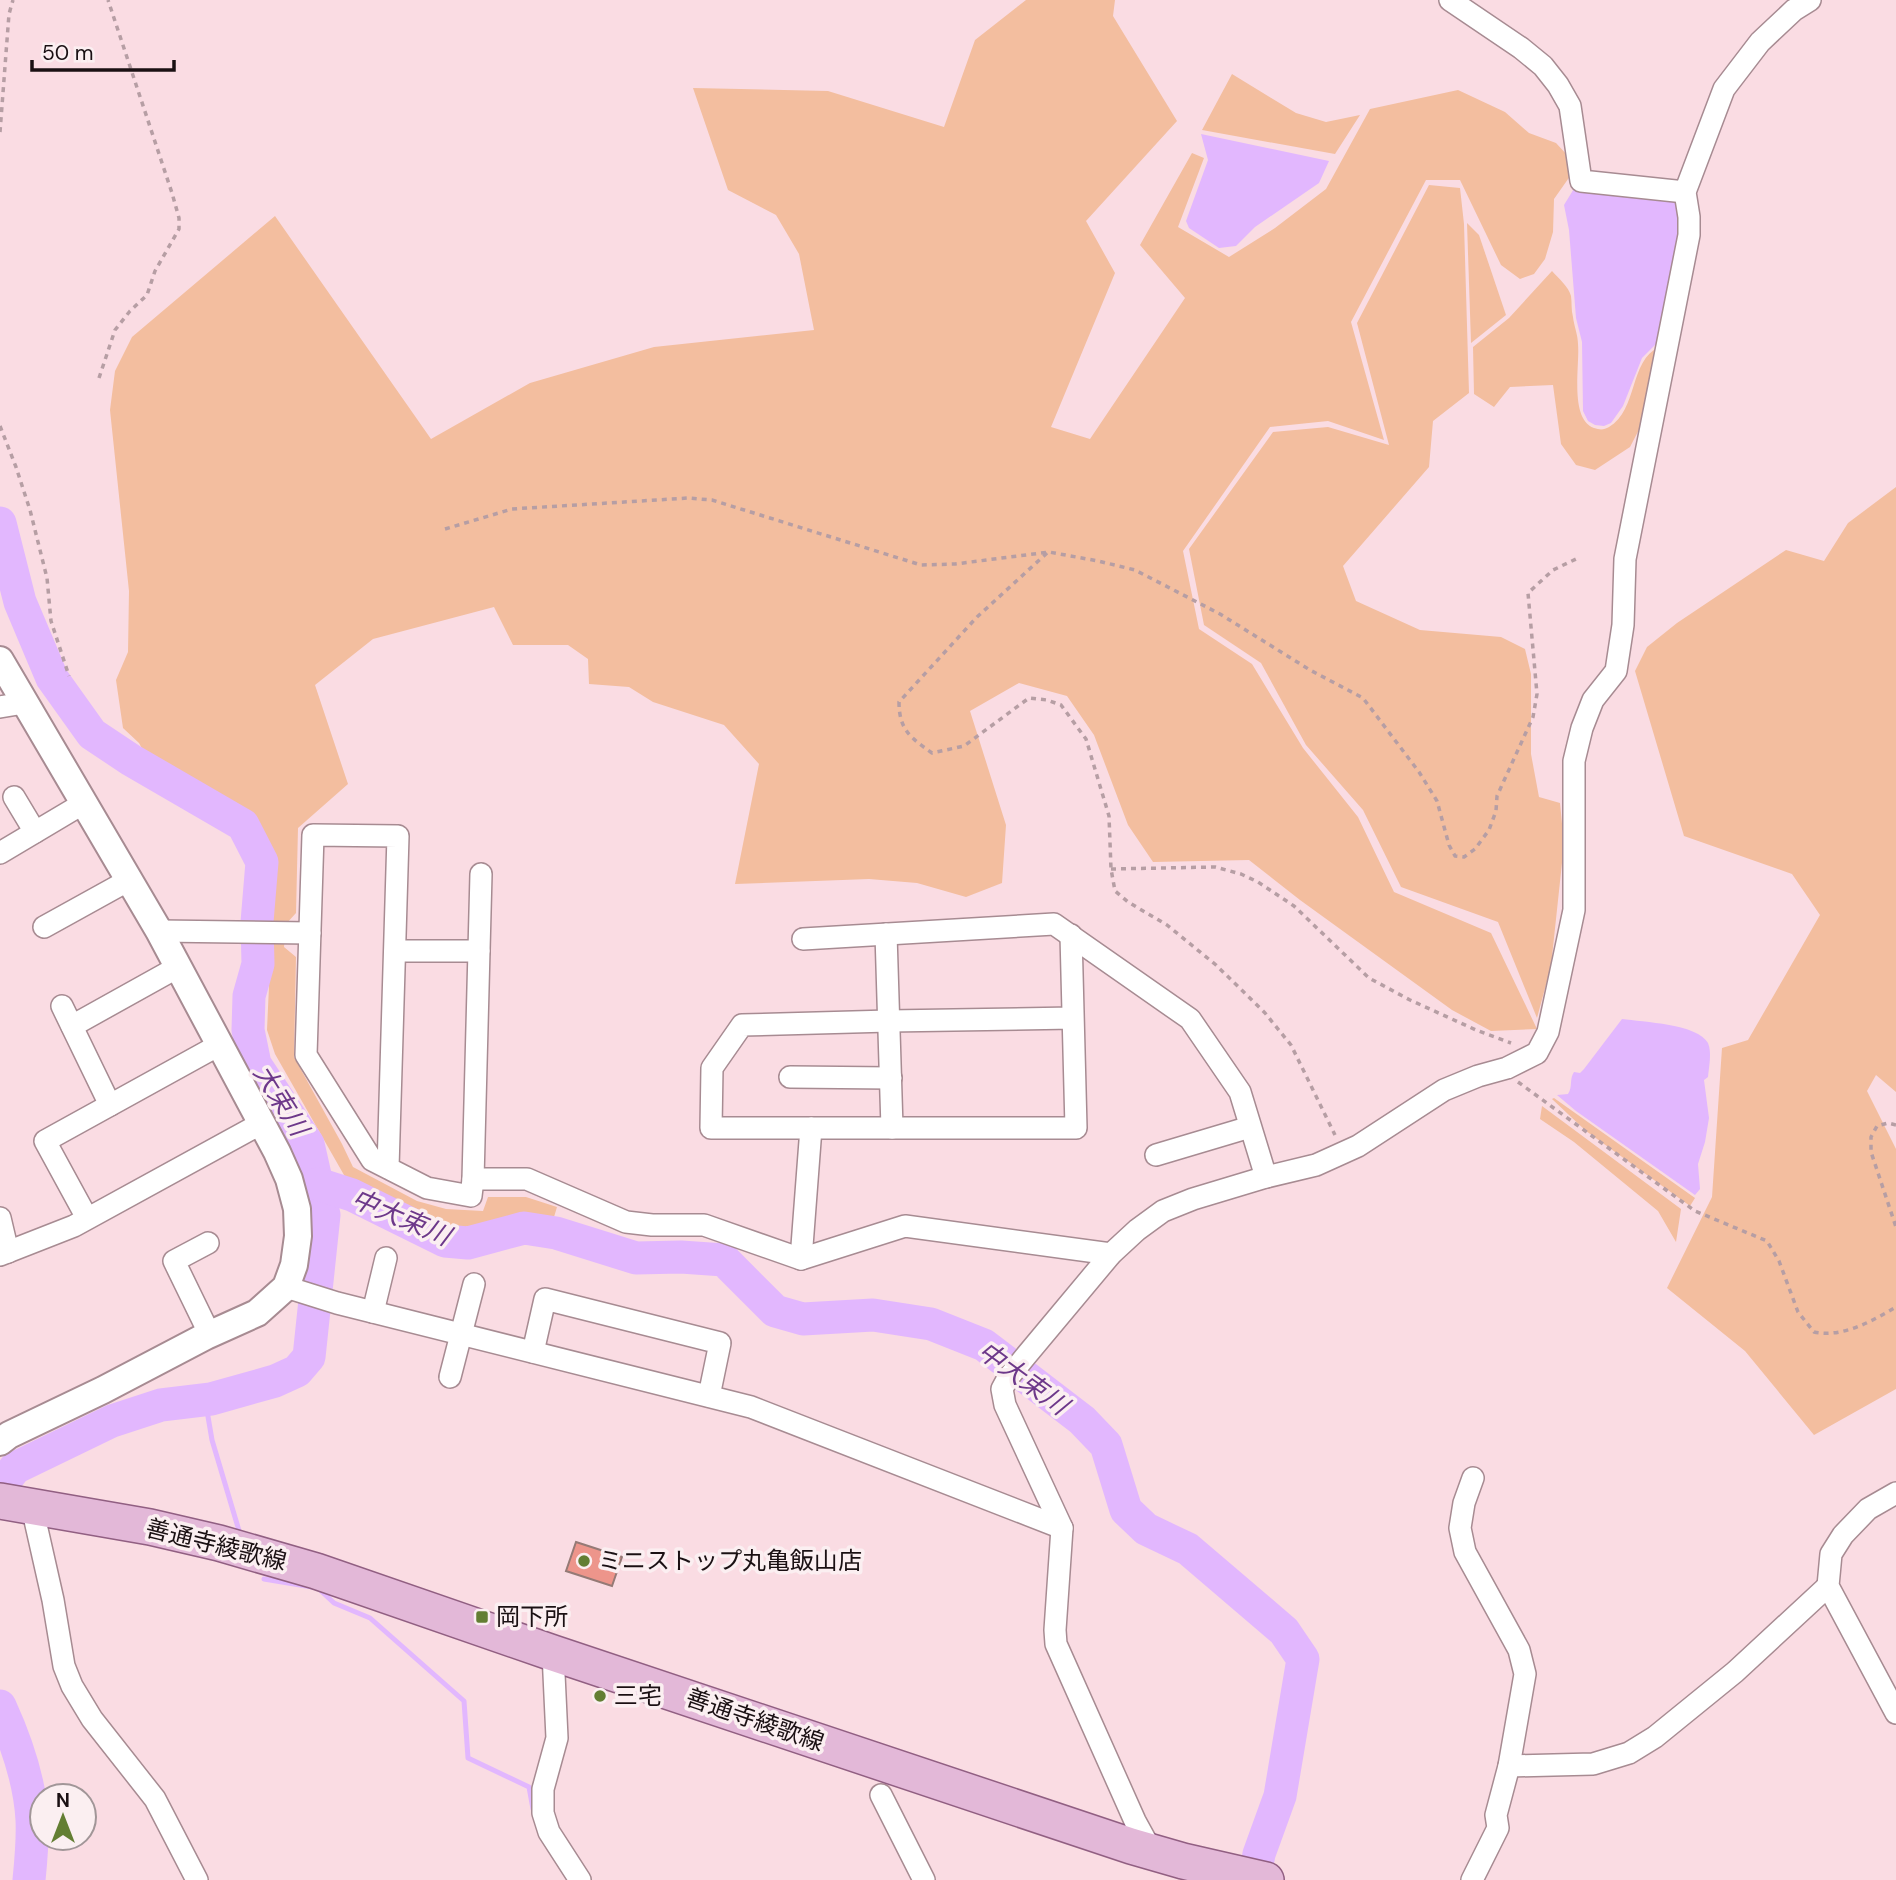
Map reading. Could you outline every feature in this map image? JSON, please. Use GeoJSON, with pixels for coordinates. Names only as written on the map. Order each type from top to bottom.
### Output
{"type":"FeatureCollection","features":[{"type":"Feature","properties":{"kind":"main road","name":"善通寺綾歌線"},"geometry":{"type":"LineString","coordinates":[[18,1504],[150,1527],[219,1543],[316,1571],[1152,1852],[1250,1877]]}},
{"type":"Feature","properties":{"kind":"street"},"geometry":{"type":"LineString","coordinates":[[1450,0],[1521,48],[1543,66],[1558,85],[1570,106],[1581,181],[1685,192]]}},
{"type":"Feature","properties":{"kind":"street"},"geometry":{"type":"LineString","coordinates":[[1152,1852],[1135,1821],[1056,1644],[1062,1528],[1005,1405],[1002,1389],[1008,1378],[1111,1254],[1163,1211],[1266,1177],[1316,1165],[1358,1146],[1444,1090],[1537,1053],[1548,1032],[1574,910],[1574,761],[1582,728],[1593,700],[1616,671],[1623,625],[1625,559],[1689,235],[1685,192],[1724,89],[1760,42],[1794,10],[1810,0]]}},
{"type":"Feature","properties":{"kind":"street"},"geometry":{"type":"LineString","coordinates":[[0,660],[12,705],[84,803],[159,931],[277,1152],[289,1179],[297,1209],[297,1245],[292,1290]]}},
{"type":"Feature","properties":{"kind":"street"},"geometry":{"type":"LineString","coordinates":[[14,797],[35,832]]}},
{"type":"Feature","properties":{"kind":"street"},"geometry":{"type":"LineString","coordinates":[[0,853],[84,803]]}},
{"type":"Feature","properties":{"kind":"street"},"geometry":{"type":"LineString","coordinates":[[388,1168],[398,836],[313,835],[306,1055],[372,1160],[427,1188],[471,1196],[474,1179],[481,874]]}},
{"type":"Feature","properties":{"kind":"street"},"geometry":{"type":"LineString","coordinates":[[44,927],[129,880]]}},
{"type":"Feature","properties":{"kind":"street"},"geometry":{"type":"LineString","coordinates":[[803,939],[1054,924],[1190,1019],[1240,1092],[1266,1177]]}},
{"type":"Feature","properties":{"kind":"street"},"geometry":{"type":"LineString","coordinates":[[159,931],[310,933]]}},
{"type":"Feature","properties":{"kind":"street"},"geometry":{"type":"LineString","coordinates":[[886,934],[892,1128]]}},
{"type":"Feature","properties":{"kind":"street"},"geometry":{"type":"LineString","coordinates":[[1071,935],[1076,1128],[711,1128],[712,1068],[742,1026],[1073,1018]]}},
{"type":"Feature","properties":{"kind":"street"},"geometry":{"type":"LineString","coordinates":[[394,951],[479,951]]}},
{"type":"Feature","properties":{"kind":"street"},"geometry":{"type":"LineString","coordinates":[[110,1105],[67,1016],[178,967]]}},
{"type":"Feature","properties":{"kind":"street"},"geometry":{"type":"LineString","coordinates":[[86,1218],[45,1141],[219,1045]]}},
{"type":"Feature","properties":{"kind":"street"},"geometry":{"type":"LineString","coordinates":[[790,1077],[891,1078]]}},
{"type":"Feature","properties":{"kind":"street"},"geometry":{"type":"LineString","coordinates":[[0,1218],[4,1254],[74,1226],[262,1123]]}},
{"type":"Feature","properties":{"kind":"street"},"geometry":{"type":"LineString","coordinates":[[1156,1155],[1250,1127]]}},
{"type":"Feature","properties":{"kind":"street"},"geometry":{"type":"LineString","coordinates":[[802,1259],[811,1128]]}},
{"type":"Feature","properties":{"kind":"street"},"geometry":{"type":"LineString","coordinates":[[474,1179],[527,1179],[626,1222],[704,1225],[802,1259],[905,1226],[1111,1254]]}},
{"type":"Feature","properties":{"kind":"street"},"geometry":{"type":"LineString","coordinates":[[208,1243],[174,1261],[210,1335]]}},
{"type":"Feature","properties":{"kind":"street"},"geometry":{"type":"LineString","coordinates":[[373,1312],[386,1258]]}},
{"type":"Feature","properties":{"kind":"street"},"geometry":{"type":"LineString","coordinates":[[450,1377],[474,1284]]}},
{"type":"Feature","properties":{"kind":"street"},"geometry":{"type":"LineString","coordinates":[[0,1442],[9,1435],[257,1312],[292,1290],[751,1407],[1062,1528]]}},
{"type":"Feature","properties":{"kind":"street"},"geometry":{"type":"LineString","coordinates":[[533,1352],[545,1299],[720,1343],[709,1396]]}},
{"type":"Feature","properties":{"kind":"street"},"geometry":{"type":"LineString","coordinates":[[1472,1880],[1498,1828],[1496,1815],[1509,1766],[1525,1674],[1519,1650],[1465,1552],[1460,1528],[1464,1503],[1473,1478]]}},
{"type":"Feature","properties":{"kind":"street"},"geometry":{"type":"LineString","coordinates":[[1896,1493],[1868,1509],[1843,1535],[1831,1554],[1828,1586],[1896,1713]]}},
{"type":"Feature","properties":{"kind":"street"},"geometry":{"type":"LineString","coordinates":[[18,1504],[51,1588],[64,1666],[72,1686],[92,1719],[155,1799],[197,1880]]}},
{"type":"Feature","properties":{"kind":"street"},"geometry":{"type":"LineString","coordinates":[[1509,1766],[1593,1764],[1629,1753],[1655,1737],[1735,1672],[1828,1586]]}},
{"type":"Feature","properties":{"kind":"street"},"geometry":{"type":"LineString","coordinates":[[554,1653],[556,1738],[543,1789],[543,1813],[549,1832],[580,1880]]}},
{"type":"Feature","properties":{"kind":"street"},"geometry":{"type":"LineString","coordinates":[[881,1795],[924,1880]]}},
{"type":"Feature","properties":{"kind":"path"},"geometry":{"type":"LineString","coordinates":[[0,132],[9,14],[13,0]]}},
{"type":"Feature","properties":{"kind":"path"},"geometry":{"type":"LineString","coordinates":[[99,378],[115,330],[147,295],[155,271],[180,229],[180,219],[172,193],[108,0]]}},
{"type":"Feature","properties":{"kind":"path"},"geometry":{"type":"LineString","coordinates":[[0,426],[30,510],[47,578],[51,621],[69,676]]}},
{"type":"Feature","properties":{"kind":"path"},"geometry":{"type":"LineString","coordinates":[[445,529],[512,509],[688,498],[712,500],[921,565],[955,564],[1049,552],[1135,570],[1220,614],[1310,670],[1363,698],[1437,801],[1449,845],[1455,856],[1464,858],[1475,849],[1489,830],[1496,811],[1497,796],[1533,717],[1537,694],[1528,593],[1553,570],[1578,558]]}},
{"type":"Feature","properties":{"kind":"path"},"geometry":{"type":"LineString","coordinates":[[1049,552],[976,617],[899,702],[899,718],[910,737],[932,753],[964,746],[1030,698],[1061,705],[1086,739],[1109,816],[1111,869],[1115,891],[1167,925],[1216,965],[1265,1013],[1291,1045],[1327,1121],[1345,1152]]}},
{"type":"Feature","properties":{"kind":"path"},"geometry":{"type":"LineString","coordinates":[[1111,869],[1215,867],[1241,874],[1294,906],[1369,978],[1476,1030],[1537,1053]]}},
{"type":"Feature","properties":{"kind":"path"},"geometry":{"type":"LineString","coordinates":[[1498,1070],[1531,1090],[1695,1211],[1767,1241],[1779,1261],[1798,1312],[1814,1332],[1841,1332],[1873,1321],[1896,1307]]}},
{"type":"Feature","properties":{"kind":"path"},"geometry":{"type":"LineString","coordinates":[[1896,1125],[1888,1123],[1877,1126],[1871,1137],[1871,1152],[1896,1227]]}},
{"type":"Feature","properties":{"kind":"shaded area"},"geometry":{"type":"Polygon","coordinates":[[[1026,0],[1115,0],[1113,16],[1177,121],[1086,221],[1115,273],[1051,427],[1090,439],[1185,298],[1140,245],[1192,153],[1204,158],[1178,227],[1229,257],[1275,228],[1326,189],[1370,109],[1458,90],[1505,112],[1529,133],[1556,143],[1568,156],[1573,172],[1554,199],[1553,232],[1545,259],[1534,274],[1520,279],[1501,265],[1460,180],[1426,180],[1351,322],[1384,440],[1328,421],[1270,427],[1183,551],[1199,629],[1252,664],[1303,748],[1358,817],[1394,892],[1491,933],[1537,1029],[1491,1031],[1452,1010],[1249,860],[1153,862],[1128,825],[1094,735],[1067,696],[1019,683],[970,711],[1006,825],[1002,883],[966,897],[917,883],[869,879],[735,884],[759,764],[724,725],[653,702],[629,687],[589,684],[588,659],[568,645],[513,645],[494,607],[373,639],[315,685],[348,784],[298,828],[296,913],[286,924],[284,947],[296,957],[294,1057],[353,1167],[417,1201],[446,1209],[483,1211],[488,1197],[526,1197],[557,1207],[554,1217],[527,1217],[463,1231],[435,1225],[348,1182],[275,1054],[267,1030],[268,918],[272,865],[255,823],[152,767],[139,743],[123,728],[116,680],[128,652],[129,591],[110,410],[115,371],[132,337],[275,216],[431,439],[530,383],[654,347],[814,330],[799,254],[776,215],[728,190],[693,88],[828,91],[944,127],[975,40],[1026,0]]]}},
{"type":"Feature","properties":{"kind":"shaded area"},"geometry":{"type":"Polygon","coordinates":[[[1232,74],[1296,113],[1326,122],[1360,115],[1335,154],[1202,130],[1232,74]]]}},
{"type":"Feature","properties":{"kind":"shaded area"},"geometry":{"type":"Polygon","coordinates":[[[1201,134],[1329,161],[1319,183],[1255,227],[1236,246],[1219,248],[1189,228],[1186,221],[1208,160],[1201,134]]]}},
{"type":"Feature","properties":{"kind":"shaded area"},"geometry":{"type":"Polygon","coordinates":[[[1429,185],[1460,188],[1464,224],[1469,393],[1433,421],[1429,467],[1343,566],[1356,601],[1420,630],[1501,637],[1525,649],[1531,674],[1531,754],[1539,797],[1560,803],[1564,844],[1551,966],[1537,1018],[1498,922],[1401,887],[1363,810],[1306,745],[1261,663],[1204,625],[1189,549],[1273,432],[1328,427],[1389,445],[1357,323],[1429,185]]]}},
{"type":"Feature","properties":{"kind":"shaded area"},"geometry":{"type":"Polygon","coordinates":[[[1575,187],[1672,198],[1684,219],[1660,340],[1642,358],[1623,406],[1611,423],[1604,426],[1588,421],[1583,411],[1582,342],[1576,318],[1569,230],[1564,205],[1575,187]]]}},
{"type":"Feature","properties":{"kind":"shaded area"},"geometry":{"type":"Polygon","coordinates":[[[1467,223],[1479,235],[1506,315],[1471,343],[1467,223]]]}},
{"type":"Feature","properties":{"kind":"shaded area"},"geometry":{"type":"Polygon","coordinates":[[[1552,271],[1571,296],[1578,341],[1578,403],[1586,423],[1602,429],[1618,419],[1630,398],[1643,363],[1649,354],[1659,347],[1644,420],[1630,447],[1595,470],[1576,465],[1561,444],[1553,385],[1510,387],[1494,407],[1474,394],[1473,347],[1509,318],[1552,271]]]}},
{"type":"Feature","properties":{"kind":"shaded area"},"geometry":{"type":"Polygon","coordinates":[[[1896,487],[1896,1092],[1876,1075],[1867,1091],[1896,1149],[1896,1389],[1814,1435],[1745,1351],[1667,1288],[1712,1197],[1722,1048],[1748,1040],[1820,915],[1792,874],[1684,836],[1635,671],[1647,647],[1677,623],[1786,550],[1824,561],[1848,523],[1896,487]]]}},
{"type":"Feature","properties":{"kind":"shaded area"},"geometry":{"type":"Polygon","coordinates":[[[1622,1019],[1682,1028],[1702,1037],[1708,1043],[1708,1077],[1704,1080],[1709,1118],[1698,1164],[1700,1189],[1695,1195],[1557,1095],[1568,1094],[1574,1072],[1580,1073],[1584,1069],[1622,1019]]]}},
{"type":"Feature","properties":{"kind":"shaded area"},"geometry":{"type":"Polygon","coordinates":[[[1552,1099],[1695,1198],[1690,1206],[1586,1131],[1552,1099]]]}},
{"type":"Feature","properties":{"kind":"shaded area"},"geometry":{"type":"Polygon","coordinates":[[[1542,1106],[1681,1209],[1676,1242],[1658,1211],[1574,1142],[1540,1119],[1542,1106]]]}},
{"type":"Feature","properties":{"kind":"building"},"geometry":{"type":"Polygon","coordinates":[[[576,1542],[622,1557],[612,1586],[566,1571],[576,1542]]]}},
{"type":"Feature","properties":{"kind":"waterway","name":"大束川"},"geometry":{"type":"LineString","coordinates":[[0,523],[20,602],[52,678],[92,734],[131,760],[243,825],[262,862],[257,922],[258,964],[249,996],[248,1030],[255,1064],[308,1144],[324,1215],[309,1357],[297,1371],[275,1381],[211,1399],[161,1405],[112,1421],[15,1468],[0,1492]]}},
{"type":"Feature","properties":{"kind":"waterway","name":"中大束川"},"geometry":{"type":"LineString","coordinates":[[318,1184],[352,1195],[445,1241],[468,1243],[524,1228],[556,1233],[636,1258],[724,1260],[775,1311],[803,1319],[873,1315],[931,1324],[984,1345],[1082,1420],[1106,1445],[1126,1510],[1146,1529],[1188,1549],[1284,1631],[1303,1659],[1280,1796],[1259,1854],[1255,1876],[1257,1880]]}},
{"type":"Feature","properties":{"kind":"waterway"},"geometry":{"type":"LineString","coordinates":[[205,1399],[212,1440],[240,1534]]}},
{"type":"Feature","properties":{"kind":"waterway"},"geometry":{"type":"LineString","coordinates":[[264,1579],[318,1588],[334,1603],[370,1618],[464,1701],[468,1758],[529,1787],[533,1809]]}},
{"type":"Feature","properties":{"kind":"waterway","name":"大束川"},"geometry":{"type":"LineString","coordinates":[[0,1706],[17,1747],[31,1805],[32,1850],[29,1880]]}},
{"type":"Feature","properties":{"kind":"place","name":"ミニストップ丸亀飯山店"},"geometry":{"type":"Point","coordinates":[584,1561]}},
{"type":"Feature","properties":{"kind":"place","name":"岡下所"},"geometry":{"type":"Point","coordinates":[482,1617]}},
{"type":"Feature","properties":{"kind":"place","name":"三宅"},"geometry":{"type":"Point","coordinates":[600,1696]}}]}
